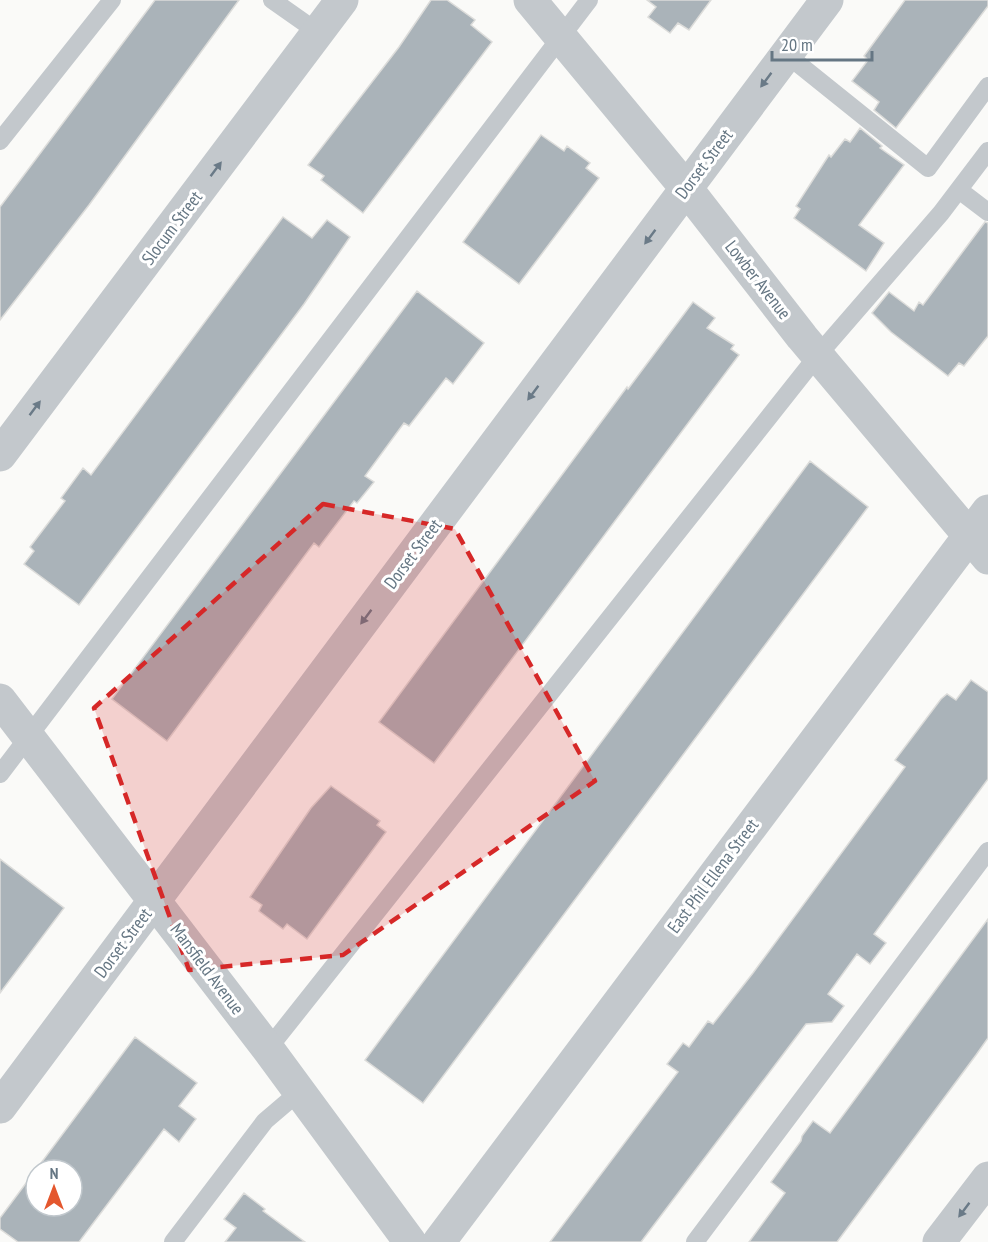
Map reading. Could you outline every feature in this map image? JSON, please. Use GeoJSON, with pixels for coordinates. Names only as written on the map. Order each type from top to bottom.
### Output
{"type":"FeatureCollection","features":[{"type":"Feature","properties":{"kind":"street","name":"Slocum Street"},"geometry":{"type":"LineString","coordinates":[[0,455],[342,0]]}},
{"type":"Feature","properties":{"kind":"street","name":"Lowber Avenue"},"geometry":{"type":"LineString","coordinates":[[530,0],[686,188],[818,355],[982,534]]}},
{"type":"Feature","properties":{"kind":"street","name":"Dorset Street"},"geometry":{"type":"LineString","coordinates":[[0,1107],[827,0]]}},
{"type":"Feature","properties":{"kind":"street","name":"East Phil Ellena Street"},"geometry":{"type":"LineString","coordinates":[[439,1242],[982,534]]}},
{"type":"Feature","properties":{"kind":"street","name":"Mansfield Avenue"},"geometry":{"type":"LineString","coordinates":[[0,700],[268,1049],[410,1242]]}},
{"type":"Feature","properties":{"kind":"street"},"geometry":{"type":"LineString","coordinates":[[939,1242],[988,1178]]}},
{"type":"Feature","properties":{"kind":"lane"},"geometry":{"type":"LineString","coordinates":[[0,141],[112,0]]}},
{"type":"Feature","properties":{"kind":"lane"},"geometry":{"type":"LineString","coordinates":[[272,0],[319,33]]}},
{"type":"Feature","properties":{"kind":"lane"},"geometry":{"type":"LineString","coordinates":[[0,774],[589,0]]}},
{"type":"Feature","properties":{"kind":"lane"},"geometry":{"type":"LineString","coordinates":[[786,54],[928,168],[988,86]]}},
{"type":"Feature","properties":{"kind":"lane"},"geometry":{"type":"LineString","coordinates":[[268,1049],[818,355],[988,152]]}},
{"type":"Feature","properties":{"kind":"lane"},"geometry":{"type":"LineString","coordinates":[[958,190],[988,212]]}},
{"type":"Feature","properties":{"kind":"lane"},"geometry":{"type":"LineString","coordinates":[[695,1242],[988,851]]}},
{"type":"Feature","properties":{"kind":"lane"},"geometry":{"type":"LineString","coordinates":[[173,1242],[265,1121],[299,1092]]}},
{"type":"Feature","properties":{"kind":"highlighted area"},"geometry":{"type":"Polygon","coordinates":[[[323,504],[455,529],[595,781],[343,955],[189,970],[94,708],[323,504]]]}},
{"type":"Feature","properties":{"kind":"building"},"geometry":{"type":"Polygon","coordinates":[[[155,0],[239,0],[89,205],[0,320],[0,207],[155,0]]]}},
{"type":"Feature","properties":{"kind":"building"},"geometry":{"type":"Polygon","coordinates":[[[431,0],[447,0],[475,20],[471,25],[492,42],[363,213],[321,180],[324,176],[308,165],[399,47],[431,0]]]}},
{"type":"Feature","properties":{"kind":"building"},"geometry":{"type":"Polygon","coordinates":[[[647,0],[711,0],[689,30],[678,23],[670,33],[648,17],[656,7],[647,0]]]}},
{"type":"Feature","properties":{"kind":"building"},"geometry":{"type":"Polygon","coordinates":[[[905,0],[988,0],[988,6],[896,128],[874,110],[879,102],[852,81],[868,60],[864,56],[905,0]]]}},
{"type":"Feature","properties":{"kind":"building"},"geometry":{"type":"Polygon","coordinates":[[[860,128],[882,146],[880,148],[904,165],[859,225],[884,243],[866,271],[794,218],[800,209],[796,206],[829,155],[831,157],[845,139],[850,142],[860,128]]]}},
{"type":"Feature","properties":{"kind":"building"},"geometry":{"type":"Polygon","coordinates":[[[541,135],[564,151],[567,146],[590,163],[586,168],[599,178],[519,284],[463,242],[541,135]]]}},
{"type":"Feature","properties":{"kind":"building"},"geometry":{"type":"Polygon","coordinates":[[[283,217],[312,238],[327,220],[350,237],[304,304],[79,605],[24,564],[34,551],[30,547],[65,501],[61,498],[83,468],[91,475],[283,217]]]}},
{"type":"Feature","properties":{"kind":"building"},"geometry":{"type":"Polygon","coordinates":[[[985,222],[988,223],[988,336],[964,366],[959,363],[948,376],[891,332],[872,313],[889,292],[914,311],[919,302],[923,305],[985,222]]]}},
{"type":"Feature","properties":{"kind":"building"},"geometry":{"type":"Polygon","coordinates":[[[417,291],[484,343],[453,384],[446,378],[409,426],[404,423],[365,476],[374,482],[357,503],[354,501],[319,547],[314,543],[167,741],[112,699],[417,291]]]}},
{"type":"Feature","properties":{"kind":"building"},"geometry":{"type":"Polygon","coordinates":[[[693,302],[715,318],[707,328],[734,345],[731,349],[739,355],[434,763],[379,722],[627,387],[628,389],[693,302]]]}},
{"type":"Feature","properties":{"kind":"building"},"geometry":{"type":"Polygon","coordinates":[[[810,461],[868,507],[423,1103],[365,1060],[810,461]]]}},
{"type":"Feature","properties":{"kind":"building"},"geometry":{"type":"Polygon","coordinates":[[[971,680],[988,692],[988,779],[874,934],[886,943],[870,964],[857,954],[828,994],[844,1006],[832,1022],[806,1024],[641,1242],[550,1242],[678,1072],[667,1064],[683,1043],[689,1047],[708,1021],[713,1024],[753,973],[905,767],[895,760],[941,699],[947,694],[956,700],[971,680]]]}},
{"type":"Feature","properties":{"kind":"building"},"geometry":{"type":"Polygon","coordinates":[[[331,786],[380,821],[377,825],[386,832],[307,939],[287,924],[283,929],[259,911],[262,905],[250,897],[311,808],[331,786]]]}},
{"type":"Feature","properties":{"kind":"building"},"geometry":{"type":"Polygon","coordinates":[[[0,859],[64,908],[0,993],[0,859]]]}},
{"type":"Feature","properties":{"kind":"building"},"geometry":{"type":"Polygon","coordinates":[[[988,919],[988,1038],[976,1055],[837,1242],[749,1242],[785,1193],[771,1182],[813,1121],[830,1133],[988,919]]]}},
{"type":"Feature","properties":{"kind":"building"},"geometry":{"type":"Polygon","coordinates":[[[135,1037],[197,1083],[179,1106],[196,1119],[179,1142],[164,1129],[79,1242],[18,1242],[0,1229],[0,1218],[24,1186],[24,1218],[84,1218],[84,1158],[45,1158],[135,1037]]]}},
{"type":"Feature","properties":{"kind":"building"},"geometry":{"type":"Polygon","coordinates":[[[244,1193],[265,1209],[263,1211],[305,1242],[225,1242],[236,1228],[224,1219],[244,1193]]]}}]}
